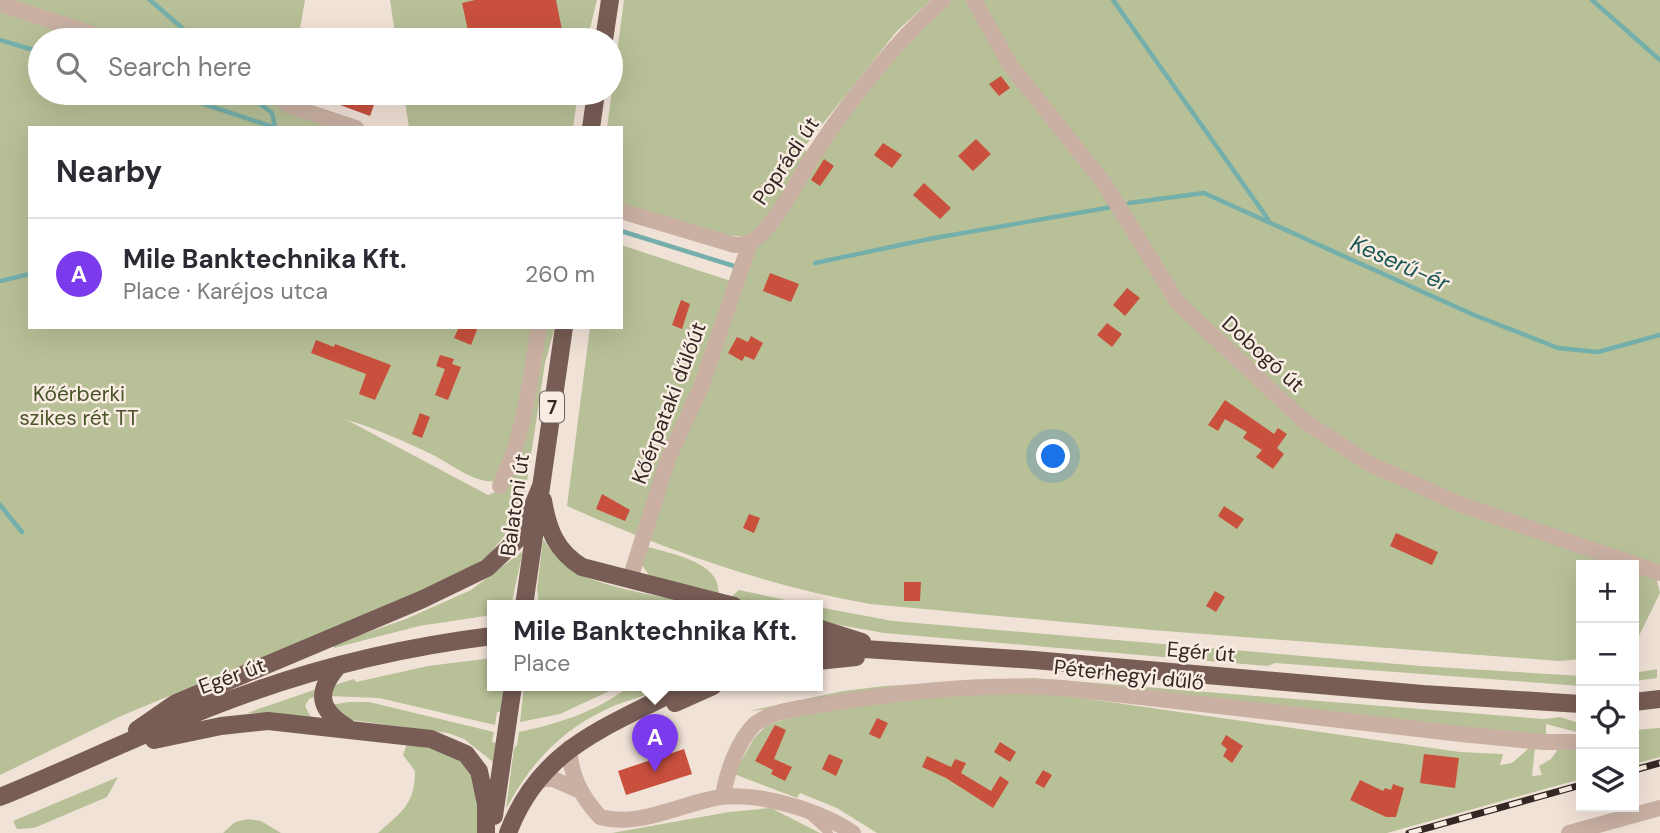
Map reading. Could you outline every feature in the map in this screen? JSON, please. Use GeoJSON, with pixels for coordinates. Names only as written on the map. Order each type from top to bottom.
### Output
{"type":"FeatureCollection","features":[{"type":"Feature","properties":{"kind":"main road"},"geometry":{"type":"LineString","coordinates":[[606,28],[610,0]]}},
{"type":"Feature","properties":{"kind":"main road"},"geometry":{"type":"LineString","coordinates":[[591,126],[594,105]]}},
{"type":"Feature","properties":{"kind":"main road","name":"Balatoni út"},"geometry":{"type":"LineString","coordinates":[[525,600],[564,329]]}},
{"type":"Feature","properties":{"kind":"main road"},"geometry":{"type":"LineString","coordinates":[[541,486],[553,538],[565,555],[582,567],[711,600]]}},
{"type":"Feature","properties":{"kind":"main road"},"geometry":{"type":"LineString","coordinates":[[110,749],[176,703],[423,599],[487,568],[520,537],[541,486]]}},
{"type":"Feature","properties":{"kind":"main road"},"geometry":{"type":"LineString","coordinates":[[823,630],[895,652]]}},
{"type":"Feature","properties":{"kind":"main road","name":"Egér út"},"geometry":{"type":"LineString","coordinates":[[0,797],[234,698],[339,665],[435,644],[487,637]]}},
{"type":"Feature","properties":{"kind":"main road","name":"Egér út"},"geometry":{"type":"LineString","coordinates":[[823,646],[1034,660],[1423,694],[1576,704]]}},
{"type":"Feature","properties":{"kind":"main road"},"geometry":{"type":"LineString","coordinates":[[823,661],[895,652]]}},
{"type":"Feature","properties":{"kind":"main road"},"geometry":{"type":"LineString","coordinates":[[339,665],[326,680],[323,702],[331,716],[348,728]]}},
{"type":"Feature","properties":{"kind":"main road"},"geometry":{"type":"LineString","coordinates":[[492,833],[512,691]]}},
{"type":"Feature","properties":{"kind":"main road"},"geometry":{"type":"LineString","coordinates":[[508,833],[537,781],[569,748],[600,728],[676,691]]}},
{"type":"Feature","properties":{"kind":"main road"},"geometry":{"type":"LineString","coordinates":[[634,713],[671,704],[701,691]]}},
{"type":"Feature","properties":{"kind":"main road"},"geometry":{"type":"LineString","coordinates":[[1639,701],[1660,699]]}},
{"type":"Feature","properties":{"kind":"main road"},"geometry":{"type":"LineString","coordinates":[[110,749],[249,721],[348,728],[431,739],[466,754],[484,782],[486,833]]}},
{"type":"Feature","properties":{"kind":"street","name":"Poprádi út"},"geometry":{"type":"LineString","coordinates":[[750,243],[771,222],[814,153],[859,94],[916,26],[943,0]]}},
{"type":"Feature","properties":{"kind":"street","name":"Dobogó út"},"geometry":{"type":"LineString","coordinates":[[974,0],[1010,65],[1104,183],[1178,303],[1325,437],[1370,464],[1462,505],[1660,573]]}},
{"type":"Feature","properties":{"kind":"street"},"geometry":{"type":"LineString","coordinates":[[0,5],[74,28]]}},
{"type":"Feature","properties":{"kind":"street"},"geometry":{"type":"LineString","coordinates":[[287,105],[350,126]]}},
{"type":"Feature","properties":{"kind":"street"},"geometry":{"type":"LineString","coordinates":[[623,212],[735,245],[750,243]]}},
{"type":"Feature","properties":{"kind":"street","name":"Kőérpataki dűlőút"},"geometry":{"type":"LineString","coordinates":[[629,579],[668,459],[701,387],[750,243]]}},
{"type":"Feature","properties":{"kind":"street"},"geometry":{"type":"LineString","coordinates":[[500,486],[522,432],[539,329]]}},
{"type":"Feature","properties":{"kind":"street","name":"Péterhegyi dűlő"},"geometry":{"type":"LineString","coordinates":[[723,797],[727,778],[745,738],[763,719],[783,712],[845,701],[943,688],[1014,685],[1063,688],[1461,734],[1576,742]]}},
{"type":"Feature","properties":{"kind":"street"},"geometry":{"type":"LineString","coordinates":[[569,748],[570,766],[578,789],[600,817],[623,821],[723,797],[767,801],[803,810],[830,818],[853,833]]}},
{"type":"Feature","properties":{"kind":"street"},"geometry":{"type":"LineString","coordinates":[[537,781],[551,778],[578,789]]}},
{"type":"Feature","properties":{"kind":"street"},"geometry":{"type":"LineString","coordinates":[[1569,833],[1660,808]]}},
{"type":"Feature","properties":{"kind":"lane"},"geometry":{"type":"LineString","coordinates":[[803,810],[829,833]]}},
{"type":"Feature","properties":{"kind":"green space","name":"Kőérberki szikes rét TT"},"geometry":{"type":"Polygon","coordinates":[[[0,0],[305,0],[300,28],[28,28],[28,105],[287,105],[350,126],[28,126],[28,329],[539,329],[499,481],[473,477],[412,445],[347,420],[488,495],[501,489],[543,329],[554,329],[545,363],[524,501],[518,519],[487,557],[454,578],[121,716],[0,775],[0,0]]]}},
{"type":"Feature","properties":{"kind":"green space"},"geometry":{"type":"Polygon","coordinates":[[[390,0],[597,0],[590,28],[394,28],[390,0]]]}},
{"type":"Feature","properties":{"kind":"green space"},"geometry":{"type":"Polygon","coordinates":[[[624,0],[931,0],[897,31],[805,146],[807,157],[755,235],[721,235],[686,228],[623,204],[623,126],[607,126],[610,105],[623,105],[623,28],[620,28],[624,0]]]}},
{"type":"Feature","properties":{"kind":"green space"},"geometry":{"type":"Polygon","coordinates":[[[943,0],[1660,0],[1660,573],[1655,573],[1660,593],[1639,636],[1639,560],[1576,560],[1576,659],[1559,661],[1152,630],[870,604],[831,596],[716,564],[567,506],[590,329],[623,329],[623,246],[743,285],[756,248],[838,128],[943,0]]]}},
{"type":"Feature","properties":{"kind":"green space"},"geometry":{"type":"Polygon","coordinates":[[[406,105],[576,105],[573,126],[409,126],[406,105]]]}},
{"type":"Feature","properties":{"kind":"green space"},"geometry":{"type":"Polygon","coordinates":[[[543,539],[561,562],[582,575],[616,587],[677,600],[538,600],[537,589],[543,539]]]}},
{"type":"Feature","properties":{"kind":"green space"},"geometry":{"type":"Polygon","coordinates":[[[644,546],[680,556],[704,567],[718,584],[718,595],[651,578],[642,565],[644,546]]]}},
{"type":"Feature","properties":{"kind":"green space"},"geometry":{"type":"Polygon","coordinates":[[[523,551],[512,600],[487,600],[487,616],[419,626],[334,648],[334,644],[406,619],[471,590],[523,551]]]}},
{"type":"Feature","properties":{"kind":"green space"},"geometry":{"type":"Polygon","coordinates":[[[739,590],[786,600],[737,600],[730,598],[739,590]]]}},
{"type":"Feature","properties":{"kind":"green space"},"geometry":{"type":"Polygon","coordinates":[[[823,608],[893,621],[1420,666],[1576,676],[1576,686],[1275,663],[1267,666],[884,633],[823,622],[823,608]]]}},
{"type":"Feature","properties":{"kind":"green space"},"geometry":{"type":"Polygon","coordinates":[[[487,659],[487,691],[503,691],[501,712],[497,712],[495,725],[379,698],[329,696],[331,686],[354,679],[356,682],[428,666],[487,659]]]}},
{"type":"Feature","properties":{"kind":"green space"},"geometry":{"type":"Polygon","coordinates":[[[1657,669],[1657,678],[1639,680],[1639,672],[1657,669]]]}},
{"type":"Feature","properties":{"kind":"green space"},"geometry":{"type":"Polygon","coordinates":[[[1033,678],[1544,719],[1560,717],[1576,722],[1576,732],[1546,724],[1546,739],[1052,683],[749,711],[843,691],[885,686],[1033,678]]]}},
{"type":"Feature","properties":{"kind":"green space"},"geometry":{"type":"Polygon","coordinates":[[[317,689],[317,696],[309,699],[305,706],[311,717],[247,713],[317,689]]]}},
{"type":"Feature","properties":{"kind":"green space"},"geometry":{"type":"Polygon","coordinates":[[[523,691],[609,691],[560,714],[520,722],[523,691]]]}},
{"type":"Feature","properties":{"kind":"green space"},"geometry":{"type":"Polygon","coordinates":[[[623,691],[655,691],[607,709],[561,738],[525,778],[506,809],[514,748],[519,732],[577,715],[623,691]]]}},
{"type":"Feature","properties":{"kind":"green space"},"geometry":{"type":"Polygon","coordinates":[[[1054,694],[1460,752],[1503,754],[1500,765],[1512,763],[1529,748],[1535,748],[1532,776],[1542,775],[1539,766],[1551,759],[1558,749],[1576,748],[1576,780],[1387,833],[877,833],[837,808],[800,793],[797,798],[734,774],[754,738],[767,725],[802,714],[920,697],[1054,694]]]}},
{"type":"Feature","properties":{"kind":"green space"},"geometry":{"type":"Polygon","coordinates":[[[369,702],[494,732],[492,742],[496,743],[493,762],[464,739],[448,733],[344,719],[330,705],[369,702]]]}},
{"type":"Feature","properties":{"kind":"green space"},"geometry":{"type":"Polygon","coordinates":[[[1660,728],[1660,757],[1639,763],[1639,730],[1660,728]]]}},
{"type":"Feature","properties":{"kind":"green space"},"geometry":{"type":"Polygon","coordinates":[[[407,744],[446,753],[468,769],[477,794],[477,833],[378,833],[405,807],[412,792],[415,771],[403,755],[407,744]]]}},
{"type":"Feature","properties":{"kind":"green space"},"geometry":{"type":"Polygon","coordinates":[[[118,777],[107,797],[34,828],[17,829],[13,821],[118,777]]]}},
{"type":"Feature","properties":{"kind":"green space"},"geometry":{"type":"Polygon","coordinates":[[[771,808],[820,833],[612,833],[729,812],[771,808]]]}},
{"type":"Feature","properties":{"kind":"green space"},"geometry":{"type":"Polygon","coordinates":[[[248,819],[261,821],[281,833],[223,833],[235,822],[248,819]]]}},
{"type":"Feature","properties":{"kind":"building"},"geometry":{"type":"Polygon","coordinates":[[[475,0],[556,0],[562,28],[467,28],[462,3],[475,0]]]}},
{"type":"Feature","properties":{"kind":"building"},"geometry":{"type":"Polygon","coordinates":[[[1001,76],[1010,88],[999,96],[989,84],[1001,76]]]}},
{"type":"Feature","properties":{"kind":"building"},"geometry":{"type":"Polygon","coordinates":[[[340,105],[374,105],[370,116],[340,105]]]}},
{"type":"Feature","properties":{"kind":"building"},"geometry":{"type":"Polygon","coordinates":[[[976,139],[991,154],[973,171],[958,156],[976,139]]]}},
{"type":"Feature","properties":{"kind":"building"},"geometry":{"type":"Polygon","coordinates":[[[883,143],[902,155],[892,168],[874,155],[883,143]]]}},
{"type":"Feature","properties":{"kind":"building"},"geometry":{"type":"Polygon","coordinates":[[[824,159],[834,166],[820,186],[811,180],[824,159]]]}},
{"type":"Feature","properties":{"kind":"building"},"geometry":{"type":"Polygon","coordinates":[[[924,183],[951,208],[940,219],[913,195],[924,183]]]}},
{"type":"Feature","properties":{"kind":"building"},"geometry":{"type":"Polygon","coordinates":[[[770,273],[799,284],[791,302],[763,291],[770,273]]]}},
{"type":"Feature","properties":{"kind":"building"},"geometry":{"type":"Polygon","coordinates":[[[1127,288],[1140,298],[1125,316],[1113,305],[1127,288]]]}},
{"type":"Feature","properties":{"kind":"building"},"geometry":{"type":"Polygon","coordinates":[[[681,300],[690,304],[682,329],[672,325],[681,300]]]}},
{"type":"Feature","properties":{"kind":"building"},"geometry":{"type":"Polygon","coordinates":[[[1107,323],[1122,334],[1112,347],[1097,335],[1107,323]]]}},
{"type":"Feature","properties":{"kind":"building"},"geometry":{"type":"Polygon","coordinates":[[[458,329],[477,329],[471,345],[454,338],[458,329]]]}},
{"type":"Feature","properties":{"kind":"building"},"geometry":{"type":"Polygon","coordinates":[[[751,336],[763,343],[754,360],[745,356],[742,361],[728,353],[737,337],[748,342],[751,336]]]}},
{"type":"Feature","properties":{"kind":"building"},"geometry":{"type":"Polygon","coordinates":[[[316,340],[334,347],[335,344],[391,365],[375,400],[359,394],[366,374],[311,353],[316,340]]]}},
{"type":"Feature","properties":{"kind":"building"},"geometry":{"type":"Polygon","coordinates":[[[440,355],[454,359],[452,364],[461,367],[448,400],[435,395],[445,369],[436,366],[440,355]]]}},
{"type":"Feature","properties":{"kind":"building"},"geometry":{"type":"Polygon","coordinates":[[[1225,400],[1274,434],[1278,428],[1287,434],[1277,448],[1284,454],[1273,469],[1256,457],[1262,450],[1243,438],[1247,432],[1225,419],[1218,431],[1208,425],[1225,400]]]}},
{"type":"Feature","properties":{"kind":"building"},"geometry":{"type":"Polygon","coordinates":[[[420,413],[430,417],[422,438],[412,434],[420,413]]]}},
{"type":"Feature","properties":{"kind":"building"},"geometry":{"type":"Polygon","coordinates":[[[602,494],[630,510],[625,521],[596,509],[602,494]]]}},
{"type":"Feature","properties":{"kind":"building"},"geometry":{"type":"Polygon","coordinates":[[[1224,506],[1244,519],[1237,529],[1218,516],[1224,506]]]}},
{"type":"Feature","properties":{"kind":"building"},"geometry":{"type":"Polygon","coordinates":[[[749,514],[760,518],[754,533],[743,528],[749,514]]]}},
{"type":"Feature","properties":{"kind":"building"},"geometry":{"type":"Polygon","coordinates":[[[1396,533],[1438,552],[1432,565],[1390,546],[1396,533]]]}},
{"type":"Feature","properties":{"kind":"building"},"geometry":{"type":"Polygon","coordinates":[[[904,582],[921,582],[920,601],[904,601],[904,582]]]}},
{"type":"Feature","properties":{"kind":"building"},"geometry":{"type":"Polygon","coordinates":[[[1215,591],[1225,597],[1216,612],[1206,606],[1215,591]]]}},
{"type":"Feature","properties":{"kind":"building"},"geometry":{"type":"Polygon","coordinates":[[[877,718],[888,723],[880,739],[869,734],[877,718]]]}},
{"type":"Feature","properties":{"kind":"building"},"geometry":{"type":"Polygon","coordinates":[[[775,725],[786,730],[774,759],[792,767],[785,781],[771,774],[773,770],[755,761],[775,725]]]}},
{"type":"Feature","properties":{"kind":"building"},"geometry":{"type":"Polygon","coordinates":[[[1226,735],[1243,746],[1232,763],[1223,756],[1227,749],[1221,744],[1226,735]]]}},
{"type":"Feature","properties":{"kind":"building"},"geometry":{"type":"Polygon","coordinates":[[[1000,742],[1016,752],[1010,762],[994,752],[1000,742]]]}},
{"type":"Feature","properties":{"kind":"building"},"geometry":{"type":"Polygon","coordinates":[[[684,749],[692,774],[626,795],[618,771],[684,749]]]}},
{"type":"Feature","properties":{"kind":"building"},"geometry":{"type":"Polygon","coordinates":[[[829,754],[843,760],[836,776],[822,769],[829,754]]]}},
{"type":"Feature","properties":{"kind":"building"},"geometry":{"type":"Polygon","coordinates":[[[1424,754],[1459,758],[1455,788],[1420,783],[1424,754]]]}},
{"type":"Feature","properties":{"kind":"building"},"geometry":{"type":"Polygon","coordinates":[[[927,756],[951,767],[955,759],[966,763],[961,773],[991,791],[1000,776],[1009,782],[993,808],[946,778],[922,767],[927,756]]]}},
{"type":"Feature","properties":{"kind":"building"},"geometry":{"type":"Polygon","coordinates":[[[1043,770],[1052,775],[1044,788],[1035,783],[1043,770]]]}},
{"type":"Feature","properties":{"kind":"building"},"geometry":{"type":"Polygon","coordinates":[[[1360,780],[1383,791],[1385,788],[1391,790],[1393,784],[1404,788],[1396,817],[1386,817],[1350,800],[1360,780]]]}},
{"type":"Feature","properties":{"kind":"waterway"},"geometry":{"type":"LineString","coordinates":[[150,0],[182,28]]}},
{"type":"Feature","properties":{"kind":"waterway"},"geometry":{"type":"LineString","coordinates":[[1113,0],[1268,219]]}},
{"type":"Feature","properties":{"kind":"waterway","name":"Keserű-ér"},"geometry":{"type":"LineString","coordinates":[[1592,0],[1660,60]]}},
{"type":"Feature","properties":{"kind":"waterway"},"geometry":{"type":"LineString","coordinates":[[0,40],[28,48]]}},
{"type":"Feature","properties":{"kind":"waterway"},"geometry":{"type":"LineString","coordinates":[[207,105],[270,126]]}},
{"type":"Feature","properties":{"kind":"waterway"},"geometry":{"type":"LineString","coordinates":[[262,105],[272,113],[275,126]]}},
{"type":"Feature","properties":{"kind":"waterway","name":"Keserű-ér"},"geometry":{"type":"LineString","coordinates":[[1129,203],[1204,193],[1474,315],[1558,348],[1598,352],[1660,335]]}},
{"type":"Feature","properties":{"kind":"waterway","name":"Keserű-ér"},"geometry":{"type":"LineString","coordinates":[[815,263],[929,239],[1112,207]]}},
{"type":"Feature","properties":{"kind":"waterway","name":"Keserű-ér"},"geometry":{"type":"LineString","coordinates":[[623,232],[734,266]]}},
{"type":"Feature","properties":{"kind":"waterway","name":"Keserű-ér"},"geometry":{"type":"LineString","coordinates":[[0,281],[28,274]]}},
{"type":"Feature","properties":{"kind":"waterway"},"geometry":{"type":"LineString","coordinates":[[0,505],[22,532]]}},
{"type":"Feature","properties":{"kind":"railway"},"geometry":{"type":"LineString","coordinates":[[1639,769],[1660,763]]}},
{"type":"Feature","properties":{"kind":"railway"},"geometry":{"type":"LineString","coordinates":[[1409,833],[1576,786]]}},
{"type":"Feature","properties":{"kind":"place","name":"Mile Banktechnika Kft."},"geometry":{"type":"Point","coordinates":[655,772]}}]}
